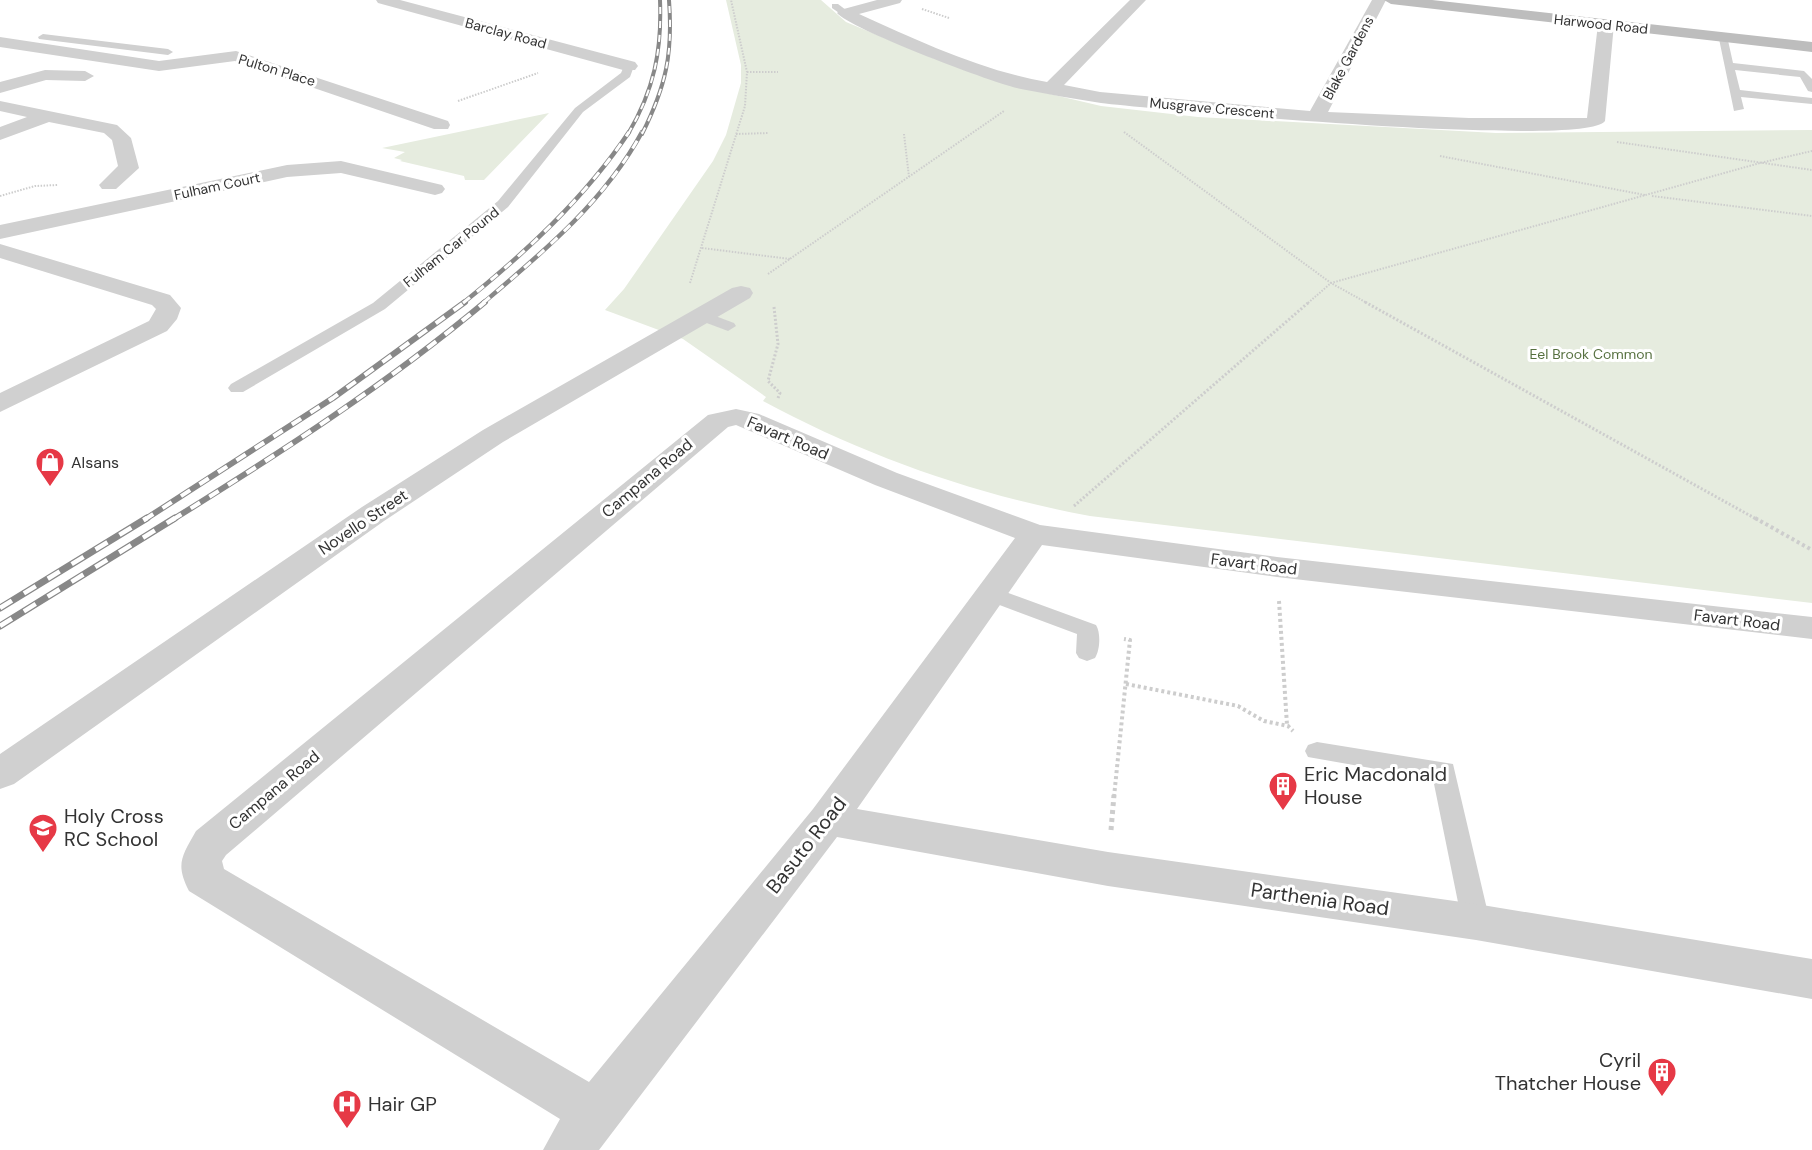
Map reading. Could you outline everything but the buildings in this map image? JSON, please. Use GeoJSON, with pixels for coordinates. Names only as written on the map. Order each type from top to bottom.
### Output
{"type":"FeatureCollection","features":[{"type":"Feature","properties":{"kind":"main road","name":"Harwood Road"},"geometry":{"type":"LineString","coordinates":[[1391,0],[1812,47]]}},
{"type":"Feature","properties":{"kind":"street","name":"Barclay Road"},"geometry":{"type":"LineString","coordinates":[[383,0],[629,66]]}},
{"type":"Feature","properties":{"kind":"street"},"geometry":{"type":"LineString","coordinates":[[400,4],[418,0]]}},
{"type":"Feature","properties":{"kind":"street","name":"Musgrave Crescent"},"geometry":{"type":"LineString","coordinates":[[896,0],[840,9],[911,44],[1020,83],[1050,89],[1212,109],[1316,117],[1469,124],[1593,123],[1598,119],[1606,24]]}},
{"type":"Feature","properties":{"kind":"street"},"geometry":{"type":"LineString","coordinates":[[1050,89],[1139,0]]}},
{"type":"Feature","properties":{"kind":"street","name":"Blake Gardens"},"geometry":{"type":"LineString","coordinates":[[1316,117],[1379,0]]}},
{"type":"Feature","properties":{"kind":"street","name":"Pulton Place"},"geometry":{"type":"LineString","coordinates":[[0,42],[159,66],[236,56],[441,125]]}},
{"type":"Feature","properties":{"kind":"street"},"geometry":{"type":"LineString","coordinates":[[0,88],[45,75],[85,76]]}},
{"type":"Feature","properties":{"kind":"street"},"geometry":{"type":"LineString","coordinates":[[0,105],[110,129],[121,138],[129,168],[109,185]]}},
{"type":"Feature","properties":{"kind":"street"},"geometry":{"type":"LineString","coordinates":[[0,134],[47,116]]}},
{"type":"Feature","properties":{"kind":"street","name":"Fulham Court"},"geometry":{"type":"LineString","coordinates":[[0,232],[287,171],[341,167],[435,189]]}},
{"type":"Feature","properties":{"kind":"street"},"geometry":{"type":"LineString","coordinates":[[0,251],[161,300],[169,308],[169,313],[158,326],[0,404]]}},
{"type":"Feature","properties":{"kind":"street","name":"Novello Street"},"geometry":{"type":"LineString","coordinates":[[0,774],[373,514],[493,436],[741,293]]}},
{"type":"Feature","properties":{"kind":"street","name":"Favart Road"},"geometry":{"type":"LineString","coordinates":[[718,421],[736,417],[763,426],[886,479],[1034,534],[1277,567],[1812,628]]}},
{"type":"Feature","properties":{"kind":"street","name":"Campana Road"},"geometry":{"type":"LineString","coordinates":[[582,1132],[204,879],[201,861],[211,843],[718,421]]}},
{"type":"Feature","properties":{"kind":"street","name":"Basuto Road"},"geometry":{"type":"LineString","coordinates":[[582,1132],[827,820],[989,592],[1034,534]]}},
{"type":"Feature","properties":{"kind":"street","name":"Parthenia Road"},"geometry":{"type":"LineString","coordinates":[[827,820],[1108,869],[1476,922],[1812,979]]}},
{"type":"Feature","properties":{"kind":"lane"},"geometry":{"type":"LineString","coordinates":[[1722,36],[1738,110]]}},
{"type":"Feature","properties":{"kind":"lane"},"geometry":{"type":"LineString","coordinates":[[43,37],[168,52]]}},
{"type":"Feature","properties":{"kind":"lane"},"geometry":{"type":"LineString","coordinates":[[57,51],[83,42]]}},
{"type":"Feature","properties":{"kind":"lane","name":"Fulham Car Pound"},"geometry":{"type":"LineString","coordinates":[[237,388],[379,306],[503,204],[579,110],[626,75],[629,66]]}},
{"type":"Feature","properties":{"kind":"lane"},"geometry":{"type":"LineString","coordinates":[[1730,66],[1804,74],[1812,89]]}},
{"type":"Feature","properties":{"kind":"lane"},"geometry":{"type":"LineString","coordinates":[[1735,93],[1812,102]]}},
{"type":"Feature","properties":{"kind":"lane"},"geometry":{"type":"LineString","coordinates":[[702,316],[728,327]]}},
{"type":"Feature","properties":{"kind":"lane"},"geometry":{"type":"LineString","coordinates":[[989,592],[1088,630],[1087,653]]}},
{"type":"Feature","properties":{"kind":"lane"},"geometry":{"type":"LineString","coordinates":[[1317,751],[1444,771],[1476,922]]}},
{"type":"Feature","properties":{"kind":"path"},"geometry":{"type":"LineString","coordinates":[[672,334],[702,248],[745,106],[747,72],[731,0]]}},
{"type":"Feature","properties":{"kind":"path"},"geometry":{"type":"LineString","coordinates":[[414,115],[494,90],[586,54]]}},
{"type":"Feature","properties":{"kind":"path"},"geometry":{"type":"LineString","coordinates":[[747,72],[778,72]]}},
{"type":"Feature","properties":{"kind":"path"},"geometry":{"type":"LineString","coordinates":[[741,293],[1022,99],[1050,89]]}},
{"type":"Feature","properties":{"kind":"path"},"geometry":{"type":"LineString","coordinates":[[1130,129],[1119,128],[1331,283],[1812,550]]}},
{"type":"Feature","properties":{"kind":"path"},"geometry":{"type":"LineString","coordinates":[[736,134],[769,134]]}},
{"type":"Feature","properties":{"kind":"path"},"geometry":{"type":"LineString","coordinates":[[904,134],[909,177]]}},
{"type":"Feature","properties":{"kind":"path"},"geometry":{"type":"LineString","coordinates":[[1034,534],[1068,512],[1331,283],[1760,163],[1812,152]]}},
{"type":"Feature","properties":{"kind":"path"},"geometry":{"type":"LineString","coordinates":[[1435,155],[1648,196],[1812,216]]}},
{"type":"Feature","properties":{"kind":"path"},"geometry":{"type":"LineString","coordinates":[[702,248],[790,259]]}},
{"type":"Feature","properties":{"kind":"path"},"geometry":{"type":"LineString","coordinates":[[762,278],[781,333],[778,357],[768,381],[780,393],[763,426]]}},
{"type":"Feature","properties":{"kind":"path"},"geometry":{"type":"LineString","coordinates":[[1277,567],[1287,726]]}},
{"type":"Feature","properties":{"kind":"path"},"geometry":{"type":"LineString","coordinates":[[1088,630],[1130,640],[1108,869]]}},
{"type":"Feature","properties":{"kind":"path"},"geometry":{"type":"LineString","coordinates":[[1126,684],[1238,706],[1264,721],[1287,726],[1317,751]]}},
{"type":"Feature","properties":{"kind":"green space","name":"Eel Brook Common"},"geometry":{"type":"Polygon","coordinates":[[[726,0],[821,0],[846,22],[930,57],[1012,85],[1101,106],[1198,117],[1496,133],[1812,130],[1812,603],[1090,516],[1005,497],[922,471],[841,439],[763,401],[766,397],[683,339],[605,310],[624,289],[713,161],[726,135],[741,83],[741,65],[726,0]]]}},
{"type":"Feature","properties":{"kind":"green space"},"geometry":{"type":"Polygon","coordinates":[[[549,113],[484,180],[465,180],[464,176],[400,161],[402,160],[394,158],[405,152],[382,148],[549,113]]]}},
{"type":"Feature","properties":{"kind":"railway"},"geometry":{"type":"LineString","coordinates":[[628,134],[644,102],[654,70],[660,36],[660,0]]}},
{"type":"Feature","properties":{"kind":"railway"},"geometry":{"type":"LineString","coordinates":[[642,134],[657,100],[666,69],[670,37],[669,0]]}},
{"type":"Feature","properties":{"kind":"railway"},"geometry":{"type":"LineString","coordinates":[[463,303],[552,224],[593,180],[629,132]]}},
{"type":"Feature","properties":{"kind":"railway"},"geometry":{"type":"LineString","coordinates":[[483,303],[571,225],[610,181],[642,132]]}},
{"type":"Feature","properties":{"kind":"railway"},"geometry":{"type":"LineString","coordinates":[[144,520],[333,398],[465,302]]}},
{"type":"Feature","properties":{"kind":"railway"},"geometry":{"type":"LineString","coordinates":[[172,520],[332,417],[410,361],[485,302]]}},
{"type":"Feature","properties":{"kind":"railway"},"geometry":{"type":"LineString","coordinates":[[0,608],[147,518]]}},
{"type":"Feature","properties":{"kind":"railway"},"geometry":{"type":"LineString","coordinates":[[0,626],[175,518]]}},
{"type":"Feature","properties":{"kind":"place","name":"Alsans"},"geometry":{"type":"Point","coordinates":[50,488]}},
{"type":"Feature","properties":{"kind":"place","name":"Eric Macdonald House"},"geometry":{"type":"Point","coordinates":[1283,812]}},
{"type":"Feature","properties":{"kind":"place","name":"Holy Cross RC School"},"geometry":{"type":"Point","coordinates":[43,854]}},
{"type":"Feature","properties":{"kind":"place","name":"Cyril Thatcher House"},"geometry":{"type":"Point","coordinates":[1662,1098]}},
{"type":"Feature","properties":{"kind":"place","name":"Hair GP"},"geometry":{"type":"Point","coordinates":[347,1130]}}]}
